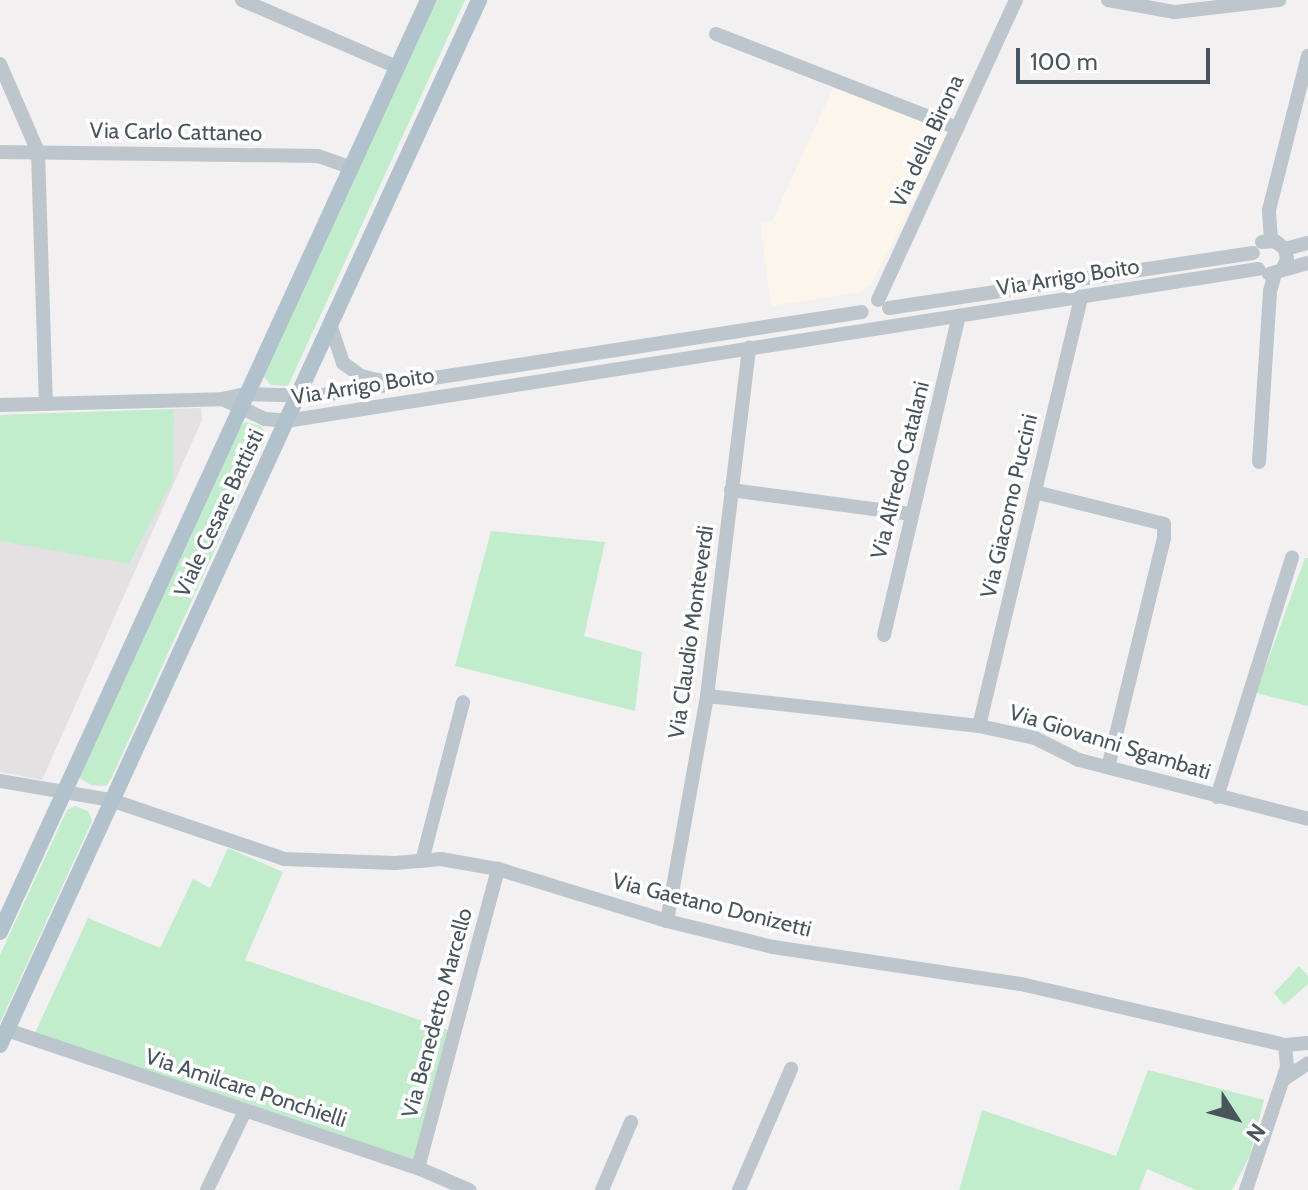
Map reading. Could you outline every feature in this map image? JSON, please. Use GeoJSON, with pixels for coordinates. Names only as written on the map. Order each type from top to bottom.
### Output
{"type":"FeatureCollection","features":[{"type":"Feature","properties":{"kind":"main road","name":"Viale Cesare Battisti"},"geometry":{"type":"LineString","coordinates":[[0,932],[62,791],[428,0]]}},
{"type":"Feature","properties":{"kind":"main road","name":"Viale Cesare Battisti"},"geometry":{"type":"LineString","coordinates":[[4,1038],[479,0]]}},
{"type":"Feature","properties":{"kind":"street"},"geometry":{"type":"LineString","coordinates":[[242,0],[397,67]]}},
{"type":"Feature","properties":{"kind":"street","name":"Via della Birona"},"geometry":{"type":"LineString","coordinates":[[883,304],[957,128],[1016,0]]}},
{"type":"Feature","properties":{"kind":"street"},"geometry":{"type":"LineString","coordinates":[[1108,0],[1175,12],[1279,0]]}},
{"type":"Feature","properties":{"kind":"street"},"geometry":{"type":"LineString","coordinates":[[716,34],[957,128]]}},
{"type":"Feature","properties":{"kind":"street"},"geometry":{"type":"LineString","coordinates":[[1271,240],[1269,210],[1308,56]]}},
{"type":"Feature","properties":{"kind":"street"},"geometry":{"type":"LineString","coordinates":[[0,64],[38,152],[46,404]]}},
{"type":"Feature","properties":{"kind":"street","name":"Via Carlo Cattaneo"},"geometry":{"type":"LineString","coordinates":[[0,152],[318,156],[350,167]]}},
{"type":"Feature","properties":{"kind":"street"},"geometry":{"type":"LineString","coordinates":[[1270,272],[1287,259],[1285,249],[1271,240]]}},
{"type":"Feature","properties":{"kind":"street"},"geometry":{"type":"LineString","coordinates":[[1259,462],[1270,272],[1253,253],[1259,244],[1271,240]]}},
{"type":"Feature","properties":{"kind":"street"},"geometry":{"type":"LineString","coordinates":[[1285,249],[1308,243]]}},
{"type":"Feature","properties":{"kind":"street","name":"Via Arrigo Boito"},"geometry":{"type":"LineString","coordinates":[[883,304],[1253,253]]}},
{"type":"Feature","properties":{"kind":"street","name":"Via Arrigo Boito"},"geometry":{"type":"LineString","coordinates":[[885,328],[1081,297],[1270,272],[1308,263]]}},
{"type":"Feature","properties":{"kind":"street","name":"Via Giacomo Puccini"},"geometry":{"type":"LineString","coordinates":[[979,726],[1081,297]]}},
{"type":"Feature","properties":{"kind":"street"},"geometry":{"type":"LineString","coordinates":[[865,304],[883,304],[891,317],[885,328],[868,329],[861,320],[865,304]]}},
{"type":"Feature","properties":{"kind":"street","name":"Via Arrigo Boito"},"geometry":{"type":"LineString","coordinates":[[0,405],[243,401],[296,397],[862,312]]}},
{"type":"Feature","properties":{"kind":"street","name":"Via Alfredo Catalani"},"geometry":{"type":"LineString","coordinates":[[884,635],[959,316]]}},
{"type":"Feature","properties":{"kind":"street"},"geometry":{"type":"LineString","coordinates":[[330,324],[338,355],[352,372],[372,380],[406,381]]}},
{"type":"Feature","properties":{"kind":"street","name":"Via Arrigo Boito"},"geometry":{"type":"LineString","coordinates":[[243,401],[265,419],[286,421],[868,329]]}},
{"type":"Feature","properties":{"kind":"street","name":"Via Claudio Monteverdi"},"geometry":{"type":"LineString","coordinates":[[667,921],[707,696],[749,348]]}},
{"type":"Feature","properties":{"kind":"street"},"geometry":{"type":"LineString","coordinates":[[731,490],[911,514]]}},
{"type":"Feature","properties":{"kind":"street"},"geometry":{"type":"LineString","coordinates":[[1035,492],[1164,524],[1164,538],[1108,767]]}},
{"type":"Feature","properties":{"kind":"street"},"geometry":{"type":"LineString","coordinates":[[1217,797],[1292,557]]}},
{"type":"Feature","properties":{"kind":"street","name":"Via Giovanni Sgambati"},"geometry":{"type":"LineString","coordinates":[[707,696],[979,726],[1035,738],[1079,760],[1308,819]]}},
{"type":"Feature","properties":{"kind":"street"},"geometry":{"type":"LineString","coordinates":[[422,861],[463,702]]}},
{"type":"Feature","properties":{"kind":"street","name":"Via Gaetano Donizetti"},"geometry":{"type":"LineString","coordinates":[[0,781],[111,800],[284,859],[441,859],[498,869],[667,921],[773,947],[1021,984],[1285,1045],[1308,1043]]}},
{"type":"Feature","properties":{"kind":"street","name":"Via Benedetto Marcello"},"geometry":{"type":"LineString","coordinates":[[418,1168],[498,869]]}},
{"type":"Feature","properties":{"kind":"street","name":"Via Amilcare Ponchielli"},"geometry":{"type":"LineString","coordinates":[[4,1038],[245,1111],[418,1168],[447,1185],[469,1190]]}},
{"type":"Feature","properties":{"kind":"street"},"geometry":{"type":"LineString","coordinates":[[1246,1190],[1287,1067],[1285,1045]]}},
{"type":"Feature","properties":{"kind":"street"},"geometry":{"type":"LineString","coordinates":[[1283,1080],[1308,1063]]}},
{"type":"Feature","properties":{"kind":"street"},"geometry":{"type":"LineString","coordinates":[[739,1190],[791,1069]]}},
{"type":"Feature","properties":{"kind":"street"},"geometry":{"type":"LineString","coordinates":[[207,1190],[245,1111]]}},
{"type":"Feature","properties":{"kind":"street"},"geometry":{"type":"LineString","coordinates":[[602,1190],[631,1122]]}},
{"type":"Feature","properties":{"kind":"shaded area"},"geometry":{"type":"Polygon","coordinates":[[[834,86],[949,133],[871,285],[860,292],[771,306],[760,222],[772,221],[834,86]]]}},
{"type":"Feature","properties":{"kind":"shaded area"},"geometry":{"type":"Polygon","coordinates":[[[201,408],[202,420],[42,780],[0,772],[0,415],[201,408]]]}},
{"type":"Feature","properties":{"kind":"green space"},"geometry":{"type":"Polygon","coordinates":[[[436,0],[465,0],[288,386],[271,385],[262,375],[436,0]]]}},
{"type":"Feature","properties":{"kind":"green space"},"geometry":{"type":"Polygon","coordinates":[[[174,409],[173,480],[129,564],[0,541],[0,415],[174,409]]]}},
{"type":"Feature","properties":{"kind":"green space"},"geometry":{"type":"Polygon","coordinates":[[[245,422],[261,426],[267,435],[111,779],[106,786],[91,785],[80,778],[80,773],[237,430],[245,422]]]}},
{"type":"Feature","properties":{"kind":"green space"},"geometry":{"type":"Polygon","coordinates":[[[491,531],[605,542],[584,636],[642,652],[635,711],[455,666],[491,531]]]}},
{"type":"Feature","properties":{"kind":"green space"},"geometry":{"type":"Polygon","coordinates":[[[1305,558],[1308,558],[1308,706],[1256,693],[1305,558]]]}},
{"type":"Feature","properties":{"kind":"green space"},"geometry":{"type":"Polygon","coordinates":[[[75,806],[88,811],[92,821],[0,1023],[0,955],[67,810],[75,806]]]}},
{"type":"Feature","properties":{"kind":"green space"},"geometry":{"type":"Polygon","coordinates":[[[228,848],[283,872],[245,960],[449,1030],[413,1161],[35,1033],[88,918],[160,948],[193,879],[210,888],[228,848]]]}},
{"type":"Feature","properties":{"kind":"green space"},"geometry":{"type":"Polygon","coordinates":[[[1299,966],[1308,976],[1308,984],[1284,1005],[1274,993],[1299,966]]]}},
{"type":"Feature","properties":{"kind":"green space"},"geometry":{"type":"Polygon","coordinates":[[[1148,1070],[1264,1100],[1250,1155],[1232,1190],[1196,1190],[1147,1169],[1139,1190],[959,1190],[982,1110],[1116,1156],[1148,1070]]]}}]}
